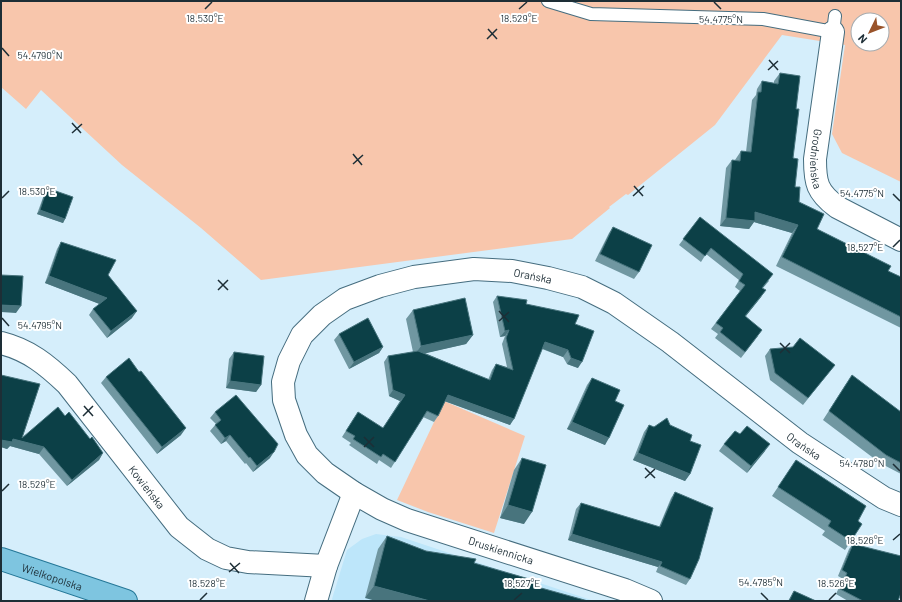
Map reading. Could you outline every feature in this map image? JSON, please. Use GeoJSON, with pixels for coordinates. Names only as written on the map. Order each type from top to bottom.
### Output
{"type":"FeatureCollection","features":[{"type":"Feature","properties":{"kind":"main road","name":"Wielkopolska"},"geometry":{"type":"LineString","coordinates":[[1,559],[126,601]]}},
{"type":"Feature","properties":{"kind":"street","name":"Grodnieńska"},"geometry":{"type":"LineString","coordinates":[[834,24],[815,159],[815,178],[819,190],[837,207],[901,240]]}},
{"type":"Feature","properties":{"kind":"street","name":"Orańska"},"geometry":{"type":"LineString","coordinates":[[354,493],[325,473],[307,455],[296,435],[284,400],[283,382],[289,361],[302,334],[322,315],[346,299],[380,286],[414,277],[474,269],[512,271],[548,278],[582,287],[614,303],[670,342],[800,443],[884,498],[901,505]]}},
{"type":"Feature","properties":{"kind":"street","name":"Kowieńska"},"geometry":{"type":"LineString","coordinates":[[1,343],[27,353],[47,365],[67,384],[179,527],[207,549],[226,558],[248,562],[326,566]]}},
{"type":"Feature","properties":{"kind":"street"},"geometry":{"type":"LineString","coordinates":[[316,601],[326,566],[354,493]]}},
{"type":"Feature","properties":{"kind":"street","name":"Druskiennicka"},"geometry":{"type":"LineString","coordinates":[[354,493],[382,509],[407,520],[625,590],[651,601]]}},
{"type":"Feature","properties":{"kind":"lane"},"geometry":{"type":"LineString","coordinates":[[548,1],[591,14],[763,19],[834,24]]}},
{"type":"Feature","properties":{"kind":"shaded area"},"geometry":{"type":"Polygon","coordinates":[[[1,1],[901,1],[901,182],[842,153],[832,134],[845,45],[782,35],[715,125],[628,195],[626,194],[609,207],[610,208],[572,239],[261,280],[201,228],[122,165],[41,90],[26,109],[1,87],[1,1]]]}},
{"type":"Feature","properties":{"kind":"shaded area"},"geometry":{"type":"Polygon","coordinates":[[[444,401],[525,436],[494,533],[428,512],[397,500],[444,401]]]}},
{"type":"Feature","properties":{"kind":"shaded area"},"geometry":{"type":"Polygon","coordinates":[[[376,534],[401,537],[594,601],[333,601],[332,599],[347,550],[362,539],[376,534]]]}},
{"type":"Feature","properties":{"kind":"building"},"geometry":{"type":"Polygon","coordinates":[[[780,73],[800,76],[796,109],[799,109],[793,158],[798,159],[795,187],[800,187],[799,202],[824,214],[817,229],[891,266],[888,271],[901,277],[901,317],[782,257],[798,225],[755,212],[755,221],[726,218],[732,160],[740,161],[741,151],[751,152],[758,92],[761,92],[762,81],[778,84],[780,73]]]}},
{"type":"Feature","properties":{"kind":"building"},"geometry":{"type":"Polygon","coordinates":[[[47,188],[73,197],[65,219],[40,210],[47,188]]]}},
{"type":"Feature","properties":{"kind":"building"},"geometry":{"type":"Polygon","coordinates":[[[700,217],[773,274],[762,288],[766,290],[745,316],[762,330],[745,352],[720,332],[723,328],[716,323],[745,285],[739,281],[743,274],[711,248],[705,256],[683,239],[700,217]]]}},
{"type":"Feature","properties":{"kind":"building"},"geometry":{"type":"Polygon","coordinates":[[[613,227],[652,245],[639,272],[600,254],[613,227]]]}},
{"type":"Feature","properties":{"kind":"building"},"geometry":{"type":"Polygon","coordinates":[[[61,242],[116,260],[108,275],[137,311],[111,331],[93,309],[107,298],[49,276],[61,242]]]}},
{"type":"Feature","properties":{"kind":"building"},"geometry":{"type":"Polygon","coordinates":[[[1,275],[23,276],[21,306],[1,305],[1,275]]]}},
{"type":"Feature","properties":{"kind":"building"},"geometry":{"type":"Polygon","coordinates":[[[497,296],[527,300],[526,304],[579,315],[575,324],[594,331],[582,362],[571,358],[568,350],[545,342],[514,419],[448,395],[438,416],[427,411],[395,462],[383,454],[381,457],[353,439],[355,436],[346,431],[358,412],[383,428],[405,395],[393,390],[388,356],[418,351],[490,380],[496,364],[513,370],[506,338],[509,330],[505,331],[497,296]]]}},
{"type":"Feature","properties":{"kind":"building"},"geometry":{"type":"Polygon","coordinates":[[[465,298],[473,335],[421,346],[413,310],[465,298]]]}},
{"type":"Feature","properties":{"kind":"building"},"geometry":{"type":"Polygon","coordinates":[[[368,318],[383,347],[354,362],[339,334],[368,318]]]}},
{"type":"Feature","properties":{"kind":"building"},"geometry":{"type":"Polygon","coordinates":[[[800,338],[835,365],[808,398],[775,373],[770,349],[793,347],[800,338]]]}},
{"type":"Feature","properties":{"kind":"building"},"geometry":{"type":"Polygon","coordinates":[[[234,352],[264,356],[261,385],[230,381],[234,352]]]}},
{"type":"Feature","properties":{"kind":"building"},"geometry":{"type":"Polygon","coordinates":[[[129,358],[186,428],[162,447],[106,377],[129,358]]]}},
{"type":"Feature","properties":{"kind":"building"},"geometry":{"type":"Polygon","coordinates":[[[1,375],[40,384],[22,438],[58,407],[65,416],[69,412],[90,439],[92,437],[103,453],[72,480],[44,447],[13,439],[12,442],[1,440],[1,375]]]}},
{"type":"Feature","properties":{"kind":"building"},"geometry":{"type":"Polygon","coordinates":[[[852,375],[901,412],[901,463],[886,455],[829,411],[852,375]]]}},
{"type":"Feature","properties":{"kind":"building"},"geometry":{"type":"Polygon","coordinates":[[[592,378],[620,390],[615,401],[624,405],[609,438],[572,422],[592,378]]]}},
{"type":"Feature","properties":{"kind":"building"},"geometry":{"type":"Polygon","coordinates":[[[236,395],[278,444],[274,452],[257,466],[230,435],[225,438],[215,425],[221,420],[215,412],[236,395]]]}},
{"type":"Feature","properties":{"kind":"building"},"geometry":{"type":"Polygon","coordinates":[[[667,418],[670,425],[692,435],[690,441],[701,445],[690,474],[638,453],[649,425],[654,427],[667,418]]]}},
{"type":"Feature","properties":{"kind":"building"},"geometry":{"type":"Polygon","coordinates":[[[747,426],[770,444],[751,466],[724,444],[735,431],[740,434],[747,426]]]}},
{"type":"Feature","properties":{"kind":"building"},"geometry":{"type":"Polygon","coordinates":[[[522,458],[546,465],[532,512],[508,505],[522,458]]]}},
{"type":"Feature","properties":{"kind":"building"},"geometry":{"type":"Polygon","coordinates":[[[796,460],[866,506],[858,521],[862,524],[851,541],[828,526],[831,521],[778,487],[796,460]]]}},
{"type":"Feature","properties":{"kind":"building"},"geometry":{"type":"Polygon","coordinates":[[[675,492],[713,508],[699,559],[690,579],[660,566],[662,562],[572,534],[581,503],[660,527],[675,492]]]}},
{"type":"Feature","properties":{"kind":"building"},"geometry":{"type":"Polygon","coordinates":[[[387,536],[426,551],[476,559],[474,563],[536,581],[534,586],[588,601],[430,601],[374,586],[387,536]]]}},
{"type":"Feature","properties":{"kind":"building"},"geometry":{"type":"Polygon","coordinates":[[[853,544],[901,556],[901,593],[898,601],[863,601],[840,589],[847,573],[842,570],[853,544]]]}},
{"type":"Feature","properties":{"kind":"building"},"geometry":{"type":"Polygon","coordinates":[[[794,591],[816,601],[789,601],[794,591]]]}}]}
